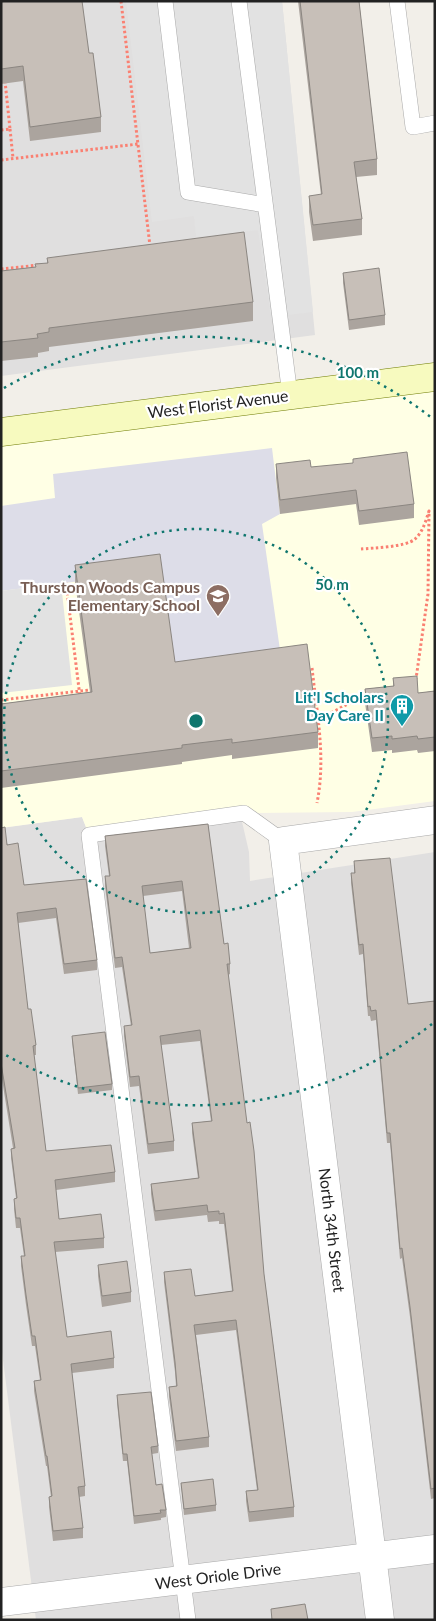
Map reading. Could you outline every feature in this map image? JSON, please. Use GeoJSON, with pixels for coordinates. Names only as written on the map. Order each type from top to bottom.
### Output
{"type":"FeatureCollection","features":[{"type":"Feature","properties":{"kind":"street","name":"West Florist Avenue"},"geometry":{"type":"LineString","coordinates":[[1,432],[435,376]]}},
{"type":"Feature","properties":{"kind":"street"},"geometry":{"type":"LineString","coordinates":[[283,841],[435,820]]}},
{"type":"Feature","properties":{"kind":"street","name":"North 34th Street"},"geometry":{"type":"LineString","coordinates":[[283,841],[380,1620]]}},
{"type":"Feature","properties":{"kind":"street","name":"West Oriole Drive"},"geometry":{"type":"LineString","coordinates":[[1,1602],[435,1549]]}},
{"type":"Feature","properties":{"kind":"lane"},"geometry":{"type":"LineString","coordinates":[[166,1],[188,192],[265,205]]}},
{"type":"Feature","properties":{"kind":"lane"},"geometry":{"type":"LineString","coordinates":[[239,1],[290,395]]}},
{"type":"Feature","properties":{"kind":"lane"},"geometry":{"type":"LineString","coordinates":[[397,1],[413,127],[435,123]]}},
{"type":"Feature","properties":{"kind":"lane"},"geometry":{"type":"LineString","coordinates":[[188,1620],[89,835],[244,813],[283,841]]}},
{"type":"Feature","properties":{"kind":"path"},"geometry":{"type":"LineString","coordinates":[[4,80],[14,158]]}},
{"type":"Feature","properties":{"kind":"path"},"geometry":{"type":"LineString","coordinates":[[1,130],[10,129]]}},
{"type":"Feature","properties":{"kind":"path"},"geometry":{"type":"LineString","coordinates":[[1,160],[138,144]]}},
{"type":"Feature","properties":{"kind":"path"},"geometry":{"type":"LineString","coordinates":[[142,252],[150,248]]}},
{"type":"Feature","properties":{"kind":"path"},"geometry":{"type":"LineString","coordinates":[[1,269],[48,264]]}},
{"type":"Feature","properties":{"kind":"path"},"geometry":{"type":"LineString","coordinates":[[360,549],[402,544],[415,540],[425,525],[429,510],[428,594],[415,685]]}},
{"type":"Feature","properties":{"kind":"path"},"geometry":{"type":"LineString","coordinates":[[66,583],[80,700]]}},
{"type":"Feature","properties":{"kind":"path"},"geometry":{"type":"LineString","coordinates":[[312,668],[322,754],[322,779],[317,803]]}},
{"type":"Feature","properties":{"kind":"path"},"geometry":{"type":"LineString","coordinates":[[1,700],[90,690]]}},
{"type":"Feature","properties":{"kind":"path"},"geometry":{"type":"LineString","coordinates":[[318,720],[372,690]]}},
{"type":"Feature","properties":{"kind":"shaded area"},"geometry":{"type":"Polygon","coordinates":[[[1,1],[282,1],[315,335],[1,376],[1,1]]]}},
{"type":"Feature","properties":{"kind":"shaded area"},"geometry":{"type":"Polygon","coordinates":[[[126,1],[282,1],[313,312],[271,317],[258,230],[196,237],[194,216],[152,222],[126,1]]]}},
{"type":"Feature","properties":{"kind":"shaded area","name":"Thurston Woods Campus Elementary School"},"geometry":{"type":"Polygon","coordinates":[[[435,377],[435,801],[352,812],[244,813],[89,835],[82,817],[1,828],[1,432],[435,377]]]}},
{"type":"Feature","properties":{"kind":"shaded area"},"geometry":{"type":"Polygon","coordinates":[[[272,448],[280,514],[262,524],[282,664],[179,714],[160,571],[1,591],[1,506],[55,498],[53,474],[272,448]]]}},
{"type":"Feature","properties":{"kind":"shaded area"},"geometry":{"type":"Polygon","coordinates":[[[61,583],[72,685],[1,693],[1,591],[61,583]]]}},
{"type":"Feature","properties":{"kind":"shaded area"},"geometry":{"type":"Polygon","coordinates":[[[240,813],[249,852],[250,881],[435,852],[435,1620],[36,1620],[1,1344],[1,828],[82,817],[89,835],[240,813]]]}},
{"type":"Feature","properties":{"kind":"building"},"geometry":{"type":"Polygon","coordinates":[[[82,1],[89,53],[93,53],[101,117],[30,127],[23,66],[1,69],[1,2],[82,1]]]}},
{"type":"Feature","properties":{"kind":"building"},"geometry":{"type":"Polygon","coordinates":[[[300,1],[359,1],[377,159],[354,162],[362,219],[313,225],[309,196],[322,194],[300,1]]]}},
{"type":"Feature","properties":{"kind":"building"},"geometry":{"type":"Polygon","coordinates":[[[244,232],[253,302],[49,328],[49,332],[37,334],[38,338],[1,342],[1,271],[36,267],[35,264],[48,263],[47,258],[244,232]]]}},
{"type":"Feature","properties":{"kind":"building"},"geometry":{"type":"Polygon","coordinates":[[[379,268],[385,315],[349,320],[343,273],[379,268]]]}},
{"type":"Feature","properties":{"kind":"building"},"geometry":{"type":"Polygon","coordinates":[[[407,452],[414,504],[359,511],[356,490],[280,500],[276,464],[310,460],[311,467],[353,463],[353,459],[407,452]]]}},
{"type":"Feature","properties":{"kind":"building"},"geometry":{"type":"Polygon","coordinates":[[[160,554],[175,662],[307,644],[318,732],[232,743],[232,739],[182,745],[182,748],[1,771],[1,704],[92,692],[75,565],[160,554]]]}},
{"type":"Feature","properties":{"kind":"building","name":"Lit'l Scholars Day Care II"},"geometry":{"type":"Polygon","coordinates":[[[417,676],[418,693],[435,691],[435,737],[418,739],[417,736],[392,739],[392,736],[372,738],[365,689],[394,686],[393,678],[417,676]]]}},
{"type":"Feature","properties":{"kind":"building"},"geometry":{"type":"Polygon","coordinates":[[[208,824],[224,944],[228,943],[230,964],[227,964],[247,1123],[250,1122],[254,1151],[264,1274],[294,1507],[249,1512],[246,1491],[258,1490],[236,1320],[194,1325],[209,1437],[176,1441],[169,1387],[177,1386],[164,1272],[191,1269],[195,1296],[233,1291],[224,1213],[219,1214],[219,1211],[208,1212],[207,1205],[155,1211],[151,1184],[199,1178],[192,1123],[212,1121],[200,1030],[160,1036],[174,1141],[148,1144],[139,1076],[130,1077],[124,1026],[132,1025],[122,957],[115,958],[105,876],[110,876],[105,836],[208,824]],[[182,881],[142,886],[150,953],[191,948],[182,881]]]}},
{"type":"Feature","properties":{"kind":"building"},"geometry":{"type":"Polygon","coordinates":[[[5,827],[7,845],[18,843],[24,885],[86,879],[97,960],[64,964],[56,908],[17,913],[28,1009],[31,1009],[36,1045],[33,1046],[46,1151],[111,1145],[115,1172],[55,1180],[59,1219],[101,1214],[104,1238],[54,1242],[67,1337],[111,1331],[114,1358],[71,1364],[85,1486],[78,1487],[83,1528],[53,1531],[49,1497],[52,1496],[47,1456],[34,1381],[41,1380],[35,1336],[32,1336],[26,1295],[21,1256],[25,1256],[20,1218],[16,1218],[14,1199],[17,1198],[11,1149],[15,1148],[1,1063],[1,828],[5,827]]]}},
{"type":"Feature","properties":{"kind":"building"},"geometry":{"type":"Polygon","coordinates":[[[390,858],[408,1004],[435,1001],[435,1488],[431,1489],[410,1307],[402,1248],[400,1249],[390,1133],[387,1133],[376,1010],[371,1011],[370,1006],[368,1007],[363,944],[359,945],[351,873],[355,873],[354,861],[390,858]]]}},
{"type":"Feature","properties":{"kind":"building"},"geometry":{"type":"Polygon","coordinates":[[[105,1032],[112,1084],[78,1088],[72,1036],[105,1032]]]}},
{"type":"Feature","properties":{"kind":"building"},"geometry":{"type":"Polygon","coordinates":[[[127,1261],[131,1292],[102,1296],[98,1265],[127,1261]]]}},
{"type":"Feature","properties":{"kind":"building"},"geometry":{"type":"Polygon","coordinates":[[[151,1392],[158,1446],[151,1447],[156,1485],[162,1484],[166,1510],[160,1510],[161,1513],[134,1516],[127,1454],[123,1454],[117,1395],[151,1392]]]}},
{"type":"Feature","properties":{"kind":"building"},"geometry":{"type":"Polygon","coordinates":[[[213,1479],[216,1505],[184,1509],[181,1483],[213,1479]]]}},
{"type":"Feature","properties":{"kind":"building"},"geometry":{"type":"Polygon","coordinates":[[[305,1604],[308,1620],[272,1620],[271,1609],[305,1604]]]}},
{"type":"Feature","properties":{"kind":"place","name":"Thurston Woods Campus Elementary School"},"geometry":{"type":"Point","coordinates":[218,617]}},
{"type":"Feature","properties":{"kind":"place","name":"Lit'l Scholars Day Care II"},"geometry":{"type":"Point","coordinates":[402,727]}}]}
